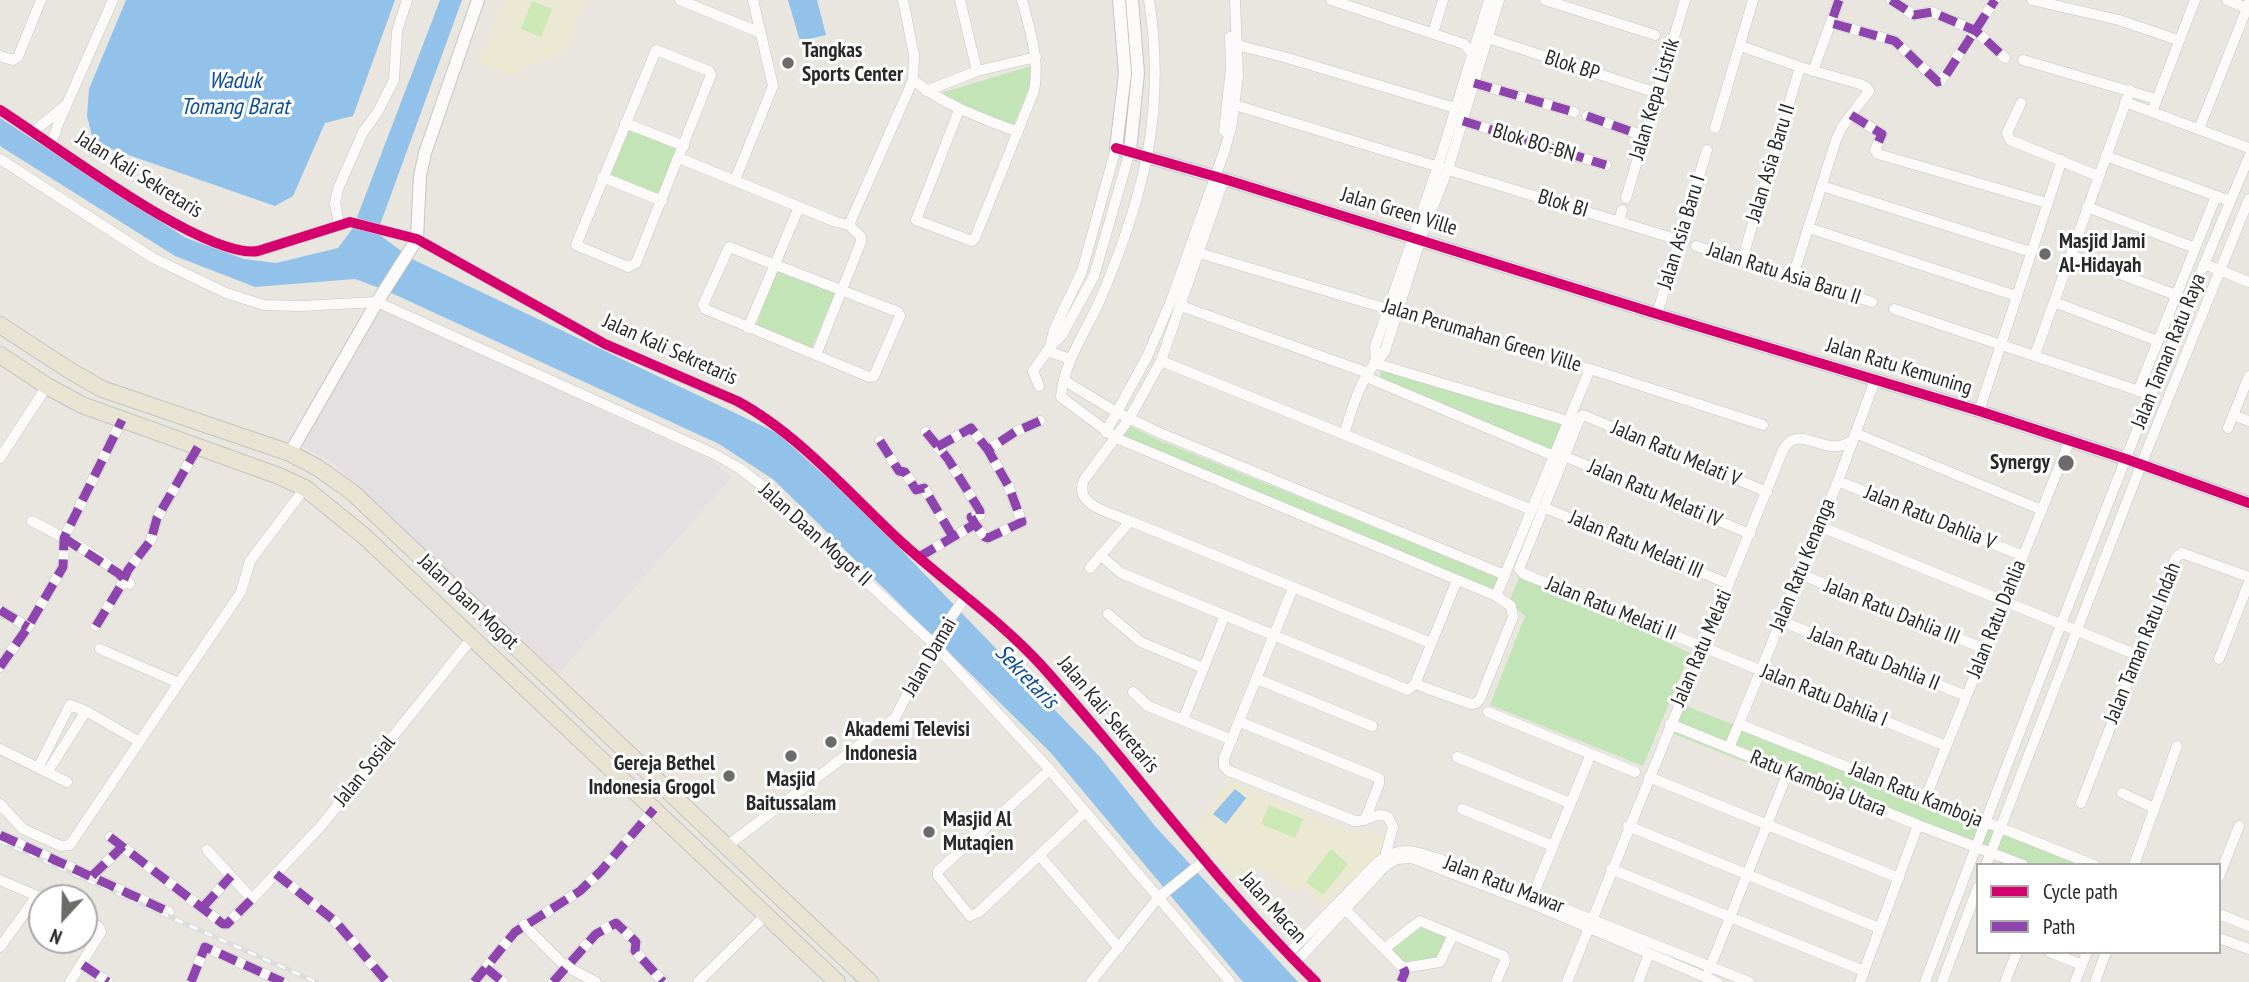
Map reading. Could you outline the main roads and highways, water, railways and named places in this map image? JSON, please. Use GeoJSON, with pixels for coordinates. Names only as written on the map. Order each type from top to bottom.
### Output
{"type":"FeatureCollection","features":[{"type":"Feature","properties":{"kind":"highway","name":"Jalan Daan Mogot"},"geometry":{"type":"LineString","coordinates":[[0,325],[102,389],[290,453],[318,468],[352,492],[870,982]]}},
{"type":"Feature","properties":{"kind":"highway","name":"Jalan Daan Mogot"},"geometry":{"type":"LineString","coordinates":[[0,355],[82,405],[279,476],[305,488],[364,536],[837,982]]}},
{"type":"Feature","properties":{"kind":"highway"},"geometry":{"type":"LineString","coordinates":[[536,697],[553,681]]}},
{"type":"Feature","properties":{"kind":"highway"},"geometry":{"type":"LineString","coordinates":[[550,711],[567,694]]}},
{"type":"Feature","properties":{"kind":"water","name":"Waduk Tomang Barat"},"geometry":{"type":"Polygon","coordinates":[[[126,0],[395,0],[353,116],[325,123],[293,196],[275,206],[94,143],[87,116],[89,89],[126,0]]]}},
{"type":"Feature","properties":{"kind":"water"},"geometry":{"type":"Polygon","coordinates":[[[440,0],[462,0],[377,233],[412,259],[777,433],[862,509],[1100,757],[1155,826],[1298,982],[1243,982],[1051,753],[774,480],[719,444],[385,290],[355,279],[255,287],[175,256],[0,146],[0,118],[186,238],[244,259],[276,263],[338,248],[353,228],[440,0]]]}},
{"type":"Feature","properties":{"kind":"water"},"geometry":{"type":"Polygon","coordinates":[[[788,0],[817,0],[826,35],[800,41],[788,0]]]}},
{"type":"Feature","properties":{"kind":"water"},"geometry":{"type":"Polygon","coordinates":[[[1235,789],[1246,798],[1226,824],[1213,814],[1235,789]]]}},
{"type":"Feature","properties":{"kind":"railway"},"geometry":{"type":"LineString","coordinates":[[0,841],[316,982]]}},
{"type":"Feature","properties":{"kind":"place","name":"Tangkas Sports Center"},"geometry":{"type":"Point","coordinates":[788,63]}},
{"type":"Feature","properties":{"kind":"place","name":"Masjid Jami Al-Hidayah"},"geometry":{"type":"Point","coordinates":[2045,254]}},
{"type":"Feature","properties":{"kind":"place","name":"Synergy"},"geometry":{"type":"Point","coordinates":[2066,463]}},
{"type":"Feature","properties":{"kind":"place","name":"Akademi Televisi Indonesia"},"geometry":{"type":"Point","coordinates":[831,742]}},
{"type":"Feature","properties":{"kind":"place","name":"Masjid Baitussalam"},"geometry":{"type":"Point","coordinates":[791,756]}},
{"type":"Feature","properties":{"kind":"place","name":"Gereja Bethel Indonesia Grogol"},"geometry":{"type":"Point","coordinates":[729,776]}},
{"type":"Feature","properties":{"kind":"place","name":"Masjid Al Mutaqien"},"geometry":{"type":"Point","coordinates":[929,832]}},
{"type":"Feature","properties":{"kind":"water label","name":"Sekretaris"},"geometry":{"type":"Point","coordinates":[1026,677]}}]}
